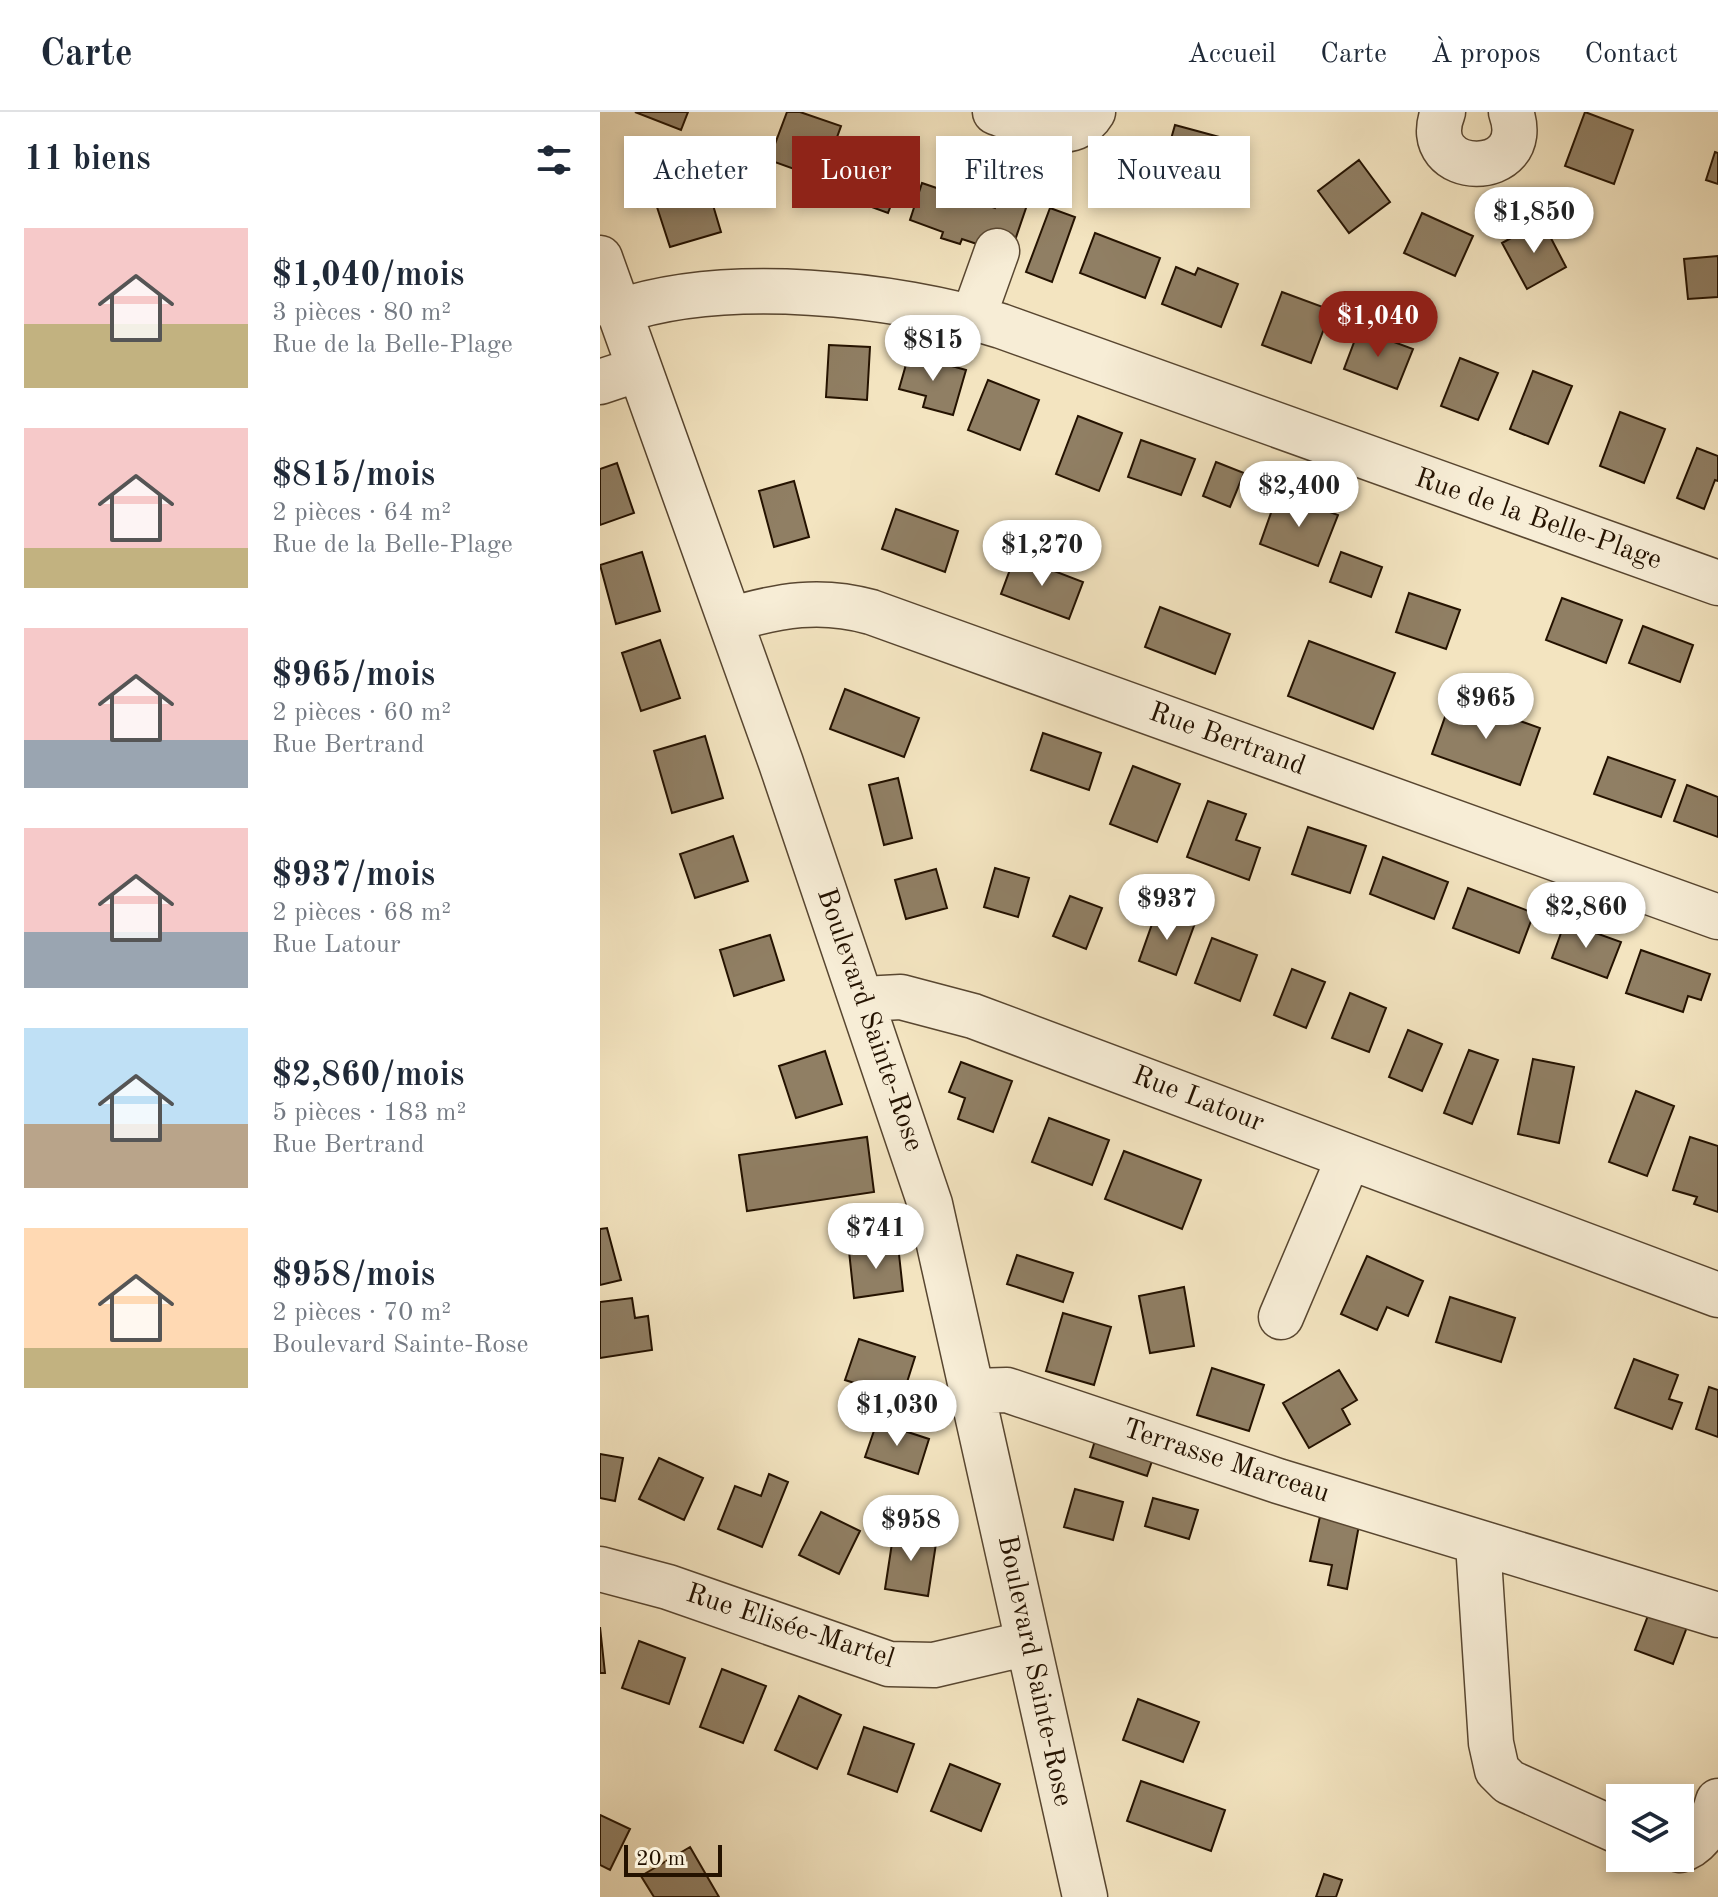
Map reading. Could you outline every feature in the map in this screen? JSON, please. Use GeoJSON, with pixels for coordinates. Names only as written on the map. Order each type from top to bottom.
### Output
{"type":"FeatureCollection","features":[{"type":"Feature","properties":{"kind":"street"},"geometry":{"type":"LineString","coordinates":[[995,112],[1031,126],[1067,130],[1089,118],[1093,112]]}},
{"type":"Feature","properties":{"kind":"street"},"geometry":{"type":"LineString","coordinates":[[1443,112],[1439,127],[1445,148],[1461,162],[1475,165],[1490,163],[1507,150],[1514,131],[1511,112]]}},
{"type":"Feature","properties":{"kind":"street"},"geometry":{"type":"LineString","coordinates":[[973,318],[997,251]]}},
{"type":"Feature","properties":{"kind":"street","name":"Boulevard Sainte-Rose"},"geometry":{"type":"LineString","coordinates":[[600,258],[618,312],[620,376],[730,620],[863,999],[930,1204],[1085,1897]]}},
{"type":"Feature","properties":{"kind":"street","name":"Rue de la Belle-Plage"},"geometry":{"type":"LineString","coordinates":[[618,312],[676,297],[735,292],[905,304],[973,318],[1718,583]]}},
{"type":"Feature","properties":{"kind":"street","name":"Rue Bertrand"},"geometry":{"type":"LineString","coordinates":[[730,620],[764,609],[812,603],[871,612],[1718,917]]}},
{"type":"Feature","properties":{"kind":"street","name":"Rue Latour"},"geometry":{"type":"LineString","coordinates":[[863,999],[901,997],[973,1016],[1718,1295]]}},
{"type":"Feature","properties":{"kind":"street"},"geometry":{"type":"LineString","coordinates":[[1281,1317],[1349,1157]]}},
{"type":"Feature","properties":{"kind":"street","name":"Terrasse Marceau"},"geometry":{"type":"LineString","coordinates":[[973,1391],[1007,1390],[1278,1481],[1718,1615]]}},
{"type":"Feature","properties":{"kind":"street"},"geometry":{"type":"LineString","coordinates":[[1478,1543],[1491,1743],[1497,1770],[1509,1782],[1606,1826]]}},
{"type":"Feature","properties":{"kind":"street","name":"Rue Elisée-Martel"},"geometry":{"type":"LineString","coordinates":[[600,1569],[668,1587],[889,1664],[934,1665],[1028,1643]]}},
{"type":"Feature","properties":{"kind":"street"},"geometry":{"type":"LineString","coordinates":[[1694,1841],[1708,1827],[1718,1801]]}},
{"type":"Feature","properties":{"kind":"building"},"geometry":{"type":"Polygon","coordinates":[[[635,112],[688,112],[681,130],[635,112]]]}},
{"type":"Feature","properties":{"kind":"building"},"geometry":{"type":"Polygon","coordinates":[[[787,112],[800,112],[841,126],[837,136],[792,136],[792,168],[776,163],[776,141],[787,112]]]}},
{"type":"Feature","properties":{"kind":"building"},"geometry":{"type":"Polygon","coordinates":[[[1585,112],[1633,130],[1614,184],[1565,166],[1585,112]]]}},
{"type":"Feature","properties":{"kind":"building"},"geometry":{"type":"Polygon","coordinates":[[[1175,125],[1216,136],[1172,136],[1175,125]]]}},
{"type":"Feature","properties":{"kind":"building"},"geometry":{"type":"Polygon","coordinates":[[[1715,152],[1718,153],[1718,184],[1706,180],[1715,152]]]}},
{"type":"Feature","properties":{"kind":"building"},"geometry":{"type":"Polygon","coordinates":[[[1359,160],[1390,202],[1349,233],[1318,191],[1359,160]]]}},
{"type":"Feature","properties":{"kind":"building"},"geometry":{"type":"Polygon","coordinates":[[[922,183],[936,188],[936,208],[1026,208],[1010,255],[962,239],[960,244],[941,238],[943,232],[910,220],[914,208],[920,208],[922,183]]]}},
{"type":"Feature","properties":{"kind":"building"},"geometry":{"type":"Polygon","coordinates":[[[657,208],[714,208],[721,232],[670,247],[657,208]]]}},
{"type":"Feature","properties":{"kind":"building"},"geometry":{"type":"Polygon","coordinates":[[[1050,208],[1075,217],[1052,282],[1026,272],[1050,208]]]}},
{"type":"Feature","properties":{"kind":"building"},"geometry":{"type":"Polygon","coordinates":[[[1422,213],[1473,236],[1455,276],[1404,253],[1422,213]]]}},
{"type":"Feature","properties":{"kind":"building"},"geometry":{"type":"Polygon","coordinates":[[[1542,221],[1566,267],[1527,289],[1502,243],[1542,221]]]}},
{"type":"Feature","properties":{"kind":"building"},"geometry":{"type":"Polygon","coordinates":[[[1095,233],[1160,258],[1145,298],[1080,273],[1095,233]]]}},
{"type":"Feature","properties":{"kind":"building"},"geometry":{"type":"Polygon","coordinates":[[[1718,256],[1718,297],[1688,299],[1684,259],[1718,256]]]}},
{"type":"Feature","properties":{"kind":"building"},"geometry":{"type":"Polygon","coordinates":[[[1176,267],[1195,275],[1198,268],[1238,284],[1221,327],[1162,304],[1176,267]]]}},
{"type":"Feature","properties":{"kind":"building"},"geometry":{"type":"Polygon","coordinates":[[[1282,292],[1331,310],[1311,363],[1262,345],[1282,292]]]}},
{"type":"Feature","properties":{"kind":"building"},"geometry":{"type":"Polygon","coordinates":[[[1359,329],[1413,349],[1397,389],[1344,369],[1359,329]]]}},
{"type":"Feature","properties":{"kind":"building"},"geometry":{"type":"Polygon","coordinates":[[[829,345],[870,347],[867,400],[826,397],[829,345]]]}},
{"type":"Feature","properties":{"kind":"building"},"geometry":{"type":"Polygon","coordinates":[[[909,354],[966,370],[953,415],[923,407],[926,396],[899,389],[909,354]]]}},
{"type":"Feature","properties":{"kind":"building"},"geometry":{"type":"Polygon","coordinates":[[[1460,358],[1498,373],[1478,420],[1441,406],[1460,358]]]}},
{"type":"Feature","properties":{"kind":"building"},"geometry":{"type":"Polygon","coordinates":[[[1533,371],[1572,386],[1548,444],[1510,429],[1533,371]]]}},
{"type":"Feature","properties":{"kind":"building"},"geometry":{"type":"Polygon","coordinates":[[[988,380],[1039,400],[1020,450],[968,430],[988,380]]]}},
{"type":"Feature","properties":{"kind":"building"},"geometry":{"type":"Polygon","coordinates":[[[1620,412],[1665,429],[1644,483],[1600,466],[1620,412]]]}},
{"type":"Feature","properties":{"kind":"building"},"geometry":{"type":"Polygon","coordinates":[[[1078,416],[1122,433],[1099,491],[1056,474],[1078,416]]]}},
{"type":"Feature","properties":{"kind":"building"},"geometry":{"type":"Polygon","coordinates":[[[1141,440],[1195,459],[1181,495],[1128,477],[1141,440]]]}},
{"type":"Feature","properties":{"kind":"building"},"geometry":{"type":"Polygon","coordinates":[[[1697,448],[1718,456],[1718,481],[1715,480],[1704,509],[1677,498],[1697,448]]]}},
{"type":"Feature","properties":{"kind":"building"},"geometry":{"type":"Polygon","coordinates":[[[1216,462],[1244,473],[1230,507],[1203,496],[1216,462]]]}},
{"type":"Feature","properties":{"kind":"building"},"geometry":{"type":"Polygon","coordinates":[[[617,463],[634,513],[600,525],[600,469],[617,463]]]}},
{"type":"Feature","properties":{"kind":"building"},"geometry":{"type":"Polygon","coordinates":[[[794,481],[809,537],[774,547],[759,491],[794,481]]]}},
{"type":"Feature","properties":{"kind":"building"},"geometry":{"type":"Polygon","coordinates":[[[1278,493],[1338,515],[1318,566],[1260,544],[1278,493]]]}},
{"type":"Feature","properties":{"kind":"building"},"geometry":{"type":"Polygon","coordinates":[[[896,509],[958,531],[945,572],[882,549],[896,509]]]}},
{"type":"Feature","properties":{"kind":"building"},"geometry":{"type":"Polygon","coordinates":[[[642,552],[660,611],[616,624],[600,565],[642,552]]]}},
{"type":"Feature","properties":{"kind":"building"},"geometry":{"type":"Polygon","coordinates":[[[1341,552],[1382,567],[1371,597],[1330,582],[1341,552]]]}},
{"type":"Feature","properties":{"kind":"building"},"geometry":{"type":"Polygon","coordinates":[[[1015,556],[1083,582],[1069,619],[1001,594],[1015,556]]]}},
{"type":"Feature","properties":{"kind":"building"},"geometry":{"type":"Polygon","coordinates":[[[1409,593],[1460,610],[1446,649],[1396,632],[1409,593]]]}},
{"type":"Feature","properties":{"kind":"building"},"geometry":{"type":"Polygon","coordinates":[[[1562,598],[1622,620],[1606,663],[1546,640],[1562,598]]]}},
{"type":"Feature","properties":{"kind":"building"},"geometry":{"type":"Polygon","coordinates":[[[1160,607],[1230,634],[1215,674],[1145,647],[1160,607]]]}},
{"type":"Feature","properties":{"kind":"building"},"geometry":{"type":"Polygon","coordinates":[[[1643,626],[1693,645],[1680,682],[1629,663],[1643,626]]]}},
{"type":"Feature","properties":{"kind":"building"},"geometry":{"type":"Polygon","coordinates":[[[660,640],[680,698],[641,711],[622,653],[660,640]]]}},
{"type":"Feature","properties":{"kind":"building"},"geometry":{"type":"Polygon","coordinates":[[[1309,641],[1395,673],[1373,729],[1288,696],[1309,641]]]}},
{"type":"Feature","properties":{"kind":"building"},"geometry":{"type":"Polygon","coordinates":[[[845,689],[919,718],[904,757],[830,729],[845,689]]]}},
{"type":"Feature","properties":{"kind":"building"},"geometry":{"type":"Polygon","coordinates":[[[1452,697],[1540,728],[1520,785],[1432,754],[1452,697]]]}},
{"type":"Feature","properties":{"kind":"building"},"geometry":{"type":"Polygon","coordinates":[[[1043,733],[1101,753],[1089,790],[1031,770],[1043,733]]]}},
{"type":"Feature","properties":{"kind":"building"},"geometry":{"type":"Polygon","coordinates":[[[705,736],[723,798],[672,813],[654,751],[705,736]]]}},
{"type":"Feature","properties":{"kind":"building"},"geometry":{"type":"Polygon","coordinates":[[[1608,757],[1675,780],[1661,817],[1594,794],[1608,757]]]}},
{"type":"Feature","properties":{"kind":"building"},"geometry":{"type":"Polygon","coordinates":[[[1133,766],[1180,784],[1157,842],[1110,824],[1133,766]]]}},
{"type":"Feature","properties":{"kind":"building"},"geometry":{"type":"Polygon","coordinates":[[[898,778],[912,838],[884,845],[869,785],[898,778]]]}},
{"type":"Feature","properties":{"kind":"building"},"geometry":{"type":"Polygon","coordinates":[[[1687,785],[1718,797],[1718,837],[1674,821],[1687,785]]]}},
{"type":"Feature","properties":{"kind":"building"},"geometry":{"type":"Polygon","coordinates":[[[1208,801],[1246,814],[1236,840],[1260,848],[1249,880],[1187,857],[1208,801]]]}},
{"type":"Feature","properties":{"kind":"building"},"geometry":{"type":"Polygon","coordinates":[[[1308,827],[1366,846],[1350,893],[1292,874],[1308,827]]]}},
{"type":"Feature","properties":{"kind":"building"},"geometry":{"type":"Polygon","coordinates":[[[733,836],[748,881],[695,898],[680,854],[733,836]]]}},
{"type":"Feature","properties":{"kind":"building"},"geometry":{"type":"Polygon","coordinates":[[[1383,857],[1448,882],[1434,919],[1370,894],[1383,857]]]}},
{"type":"Feature","properties":{"kind":"building"},"geometry":{"type":"Polygon","coordinates":[[[995,868],[1029,878],[1018,917],[984,907],[995,868]]]}},
{"type":"Feature","properties":{"kind":"building"},"geometry":{"type":"Polygon","coordinates":[[[936,869],[947,908],[906,919],[895,880],[936,869]]]}},
{"type":"Feature","properties":{"kind":"building"},"geometry":{"type":"Polygon","coordinates":[[[1468,888],[1534,913],[1519,953],[1453,928],[1468,888]]]}},
{"type":"Feature","properties":{"kind":"building"},"geometry":{"type":"Polygon","coordinates":[[[1070,896],[1102,908],[1086,949],[1053,936],[1070,896]]]}},
{"type":"Feature","properties":{"kind":"building"},"geometry":{"type":"Polygon","coordinates":[[[1157,910],[1195,923],[1176,975],[1139,961],[1157,910]]]}},
{"type":"Feature","properties":{"kind":"building"},"geometry":{"type":"Polygon","coordinates":[[[1565,922],[1621,942],[1607,978],[1552,958],[1565,922]]]}},
{"type":"Feature","properties":{"kind":"building"},"geometry":{"type":"Polygon","coordinates":[[[770,935],[784,980],[734,996],[720,950],[770,935]]]}},
{"type":"Feature","properties":{"kind":"building"},"geometry":{"type":"Polygon","coordinates":[[[1212,938],[1257,955],[1240,1001],[1195,983],[1212,938]]]}},
{"type":"Feature","properties":{"kind":"building"},"geometry":{"type":"Polygon","coordinates":[[[1641,950],[1710,974],[1701,1000],[1688,996],[1683,1012],[1626,993],[1641,950]]]}},
{"type":"Feature","properties":{"kind":"building"},"geometry":{"type":"Polygon","coordinates":[[[1292,969],[1325,982],[1306,1028],[1274,1015],[1292,969]]]}},
{"type":"Feature","properties":{"kind":"building"},"geometry":{"type":"Polygon","coordinates":[[[1350,993],[1386,1008],[1369,1052],[1332,1038],[1350,993]]]}},
{"type":"Feature","properties":{"kind":"building"},"geometry":{"type":"Polygon","coordinates":[[[1408,1030],[1442,1044],[1422,1091],[1389,1077],[1408,1030]]]}},
{"type":"Feature","properties":{"kind":"building"},"geometry":{"type":"Polygon","coordinates":[[[1469,1050],[1498,1060],[1472,1124],[1444,1113],[1469,1050]]]}},
{"type":"Feature","properties":{"kind":"building"},"geometry":{"type":"Polygon","coordinates":[[[825,1051],[842,1104],[796,1118],[779,1066],[825,1051]]]}},
{"type":"Feature","properties":{"kind":"building"},"geometry":{"type":"Polygon","coordinates":[[[1533,1059],[1574,1067],[1559,1143],[1518,1134],[1533,1059]]]}},
{"type":"Feature","properties":{"kind":"building"},"geometry":{"type":"Polygon","coordinates":[[[961,1062],[1012,1081],[993,1132],[958,1119],[965,1098],[949,1092],[961,1062]]]}},
{"type":"Feature","properties":{"kind":"building"},"geometry":{"type":"Polygon","coordinates":[[[1636,1091],[1674,1106],[1647,1176],[1609,1162],[1636,1091]]]}},
{"type":"Feature","properties":{"kind":"building"},"geometry":{"type":"Polygon","coordinates":[[[1049,1118],[1109,1140],[1092,1185],[1032,1162],[1049,1118]]]}},
{"type":"Feature","properties":{"kind":"building"},"geometry":{"type":"Polygon","coordinates":[[[867,1137],[874,1192],[747,1211],[739,1155],[867,1137]]]}},
{"type":"Feature","properties":{"kind":"building"},"geometry":{"type":"Polygon","coordinates":[[[1690,1137],[1718,1146],[1718,1212],[1694,1204],[1697,1197],[1673,1190],[1690,1137]]]}},
{"type":"Feature","properties":{"kind":"building"},"geometry":{"type":"Polygon","coordinates":[[[1124,1151],[1201,1180],[1182,1229],[1105,1199],[1124,1151]]]}},
{"type":"Feature","properties":{"kind":"building"},"geometry":{"type":"Polygon","coordinates":[[[607,1228],[621,1280],[600,1285],[600,1229],[607,1228]]]}},
{"type":"Feature","properties":{"kind":"building"},"geometry":{"type":"Polygon","coordinates":[[[898,1245],[903,1291],[854,1298],[849,1251],[898,1245]]]}},
{"type":"Feature","properties":{"kind":"building"},"geometry":{"type":"Polygon","coordinates":[[[1017,1255],[1073,1273],[1063,1302],[1007,1284],[1017,1255]]]}},
{"type":"Feature","properties":{"kind":"building"},"geometry":{"type":"Polygon","coordinates":[[[1367,1256],[1423,1281],[1408,1316],[1387,1307],[1377,1330],[1341,1314],[1367,1256]]]}},
{"type":"Feature","properties":{"kind":"building"},"geometry":{"type":"Polygon","coordinates":[[[1184,1287],[1194,1346],[1150,1353],[1139,1296],[1184,1287]]]}},
{"type":"Feature","properties":{"kind":"building"},"geometry":{"type":"Polygon","coordinates":[[[1450,1297],[1515,1318],[1501,1362],[1436,1342],[1450,1297]]]}},
{"type":"Feature","properties":{"kind":"building"},"geometry":{"type":"Polygon","coordinates":[[[632,1298],[635,1318],[648,1316],[652,1350],[600,1358],[600,1302],[632,1298]]]}},
{"type":"Feature","properties":{"kind":"building"},"geometry":{"type":"Polygon","coordinates":[[[1063,1313],[1111,1327],[1094,1385],[1046,1371],[1063,1313]]]}},
{"type":"Feature","properties":{"kind":"building"},"geometry":{"type":"Polygon","coordinates":[[[859,1339],[915,1357],[902,1398],[845,1380],[859,1339]]]}},
{"type":"Feature","properties":{"kind":"building"},"geometry":{"type":"Polygon","coordinates":[[[1634,1359],[1678,1375],[1669,1399],[1682,1403],[1672,1429],[1615,1408],[1634,1359]]]}},
{"type":"Feature","properties":{"kind":"building"},"geometry":{"type":"Polygon","coordinates":[[[1212,1368],[1264,1385],[1249,1431],[1197,1415],[1212,1368]]]}},
{"type":"Feature","properties":{"kind":"building"},"geometry":{"type":"Polygon","coordinates":[[[1339,1370],[1357,1400],[1342,1409],[1350,1424],[1309,1448],[1283,1403],[1339,1370]]]}},
{"type":"Feature","properties":{"kind":"building"},"geometry":{"type":"Polygon","coordinates":[[[1709,1387],[1718,1390],[1718,1437],[1696,1429],[1709,1387]]]}},
{"type":"Feature","properties":{"kind":"building"},"geometry":{"type":"Polygon","coordinates":[[[877,1422],[929,1439],[918,1474],[865,1457],[877,1422]]]}},
{"type":"Feature","properties":{"kind":"building"},"geometry":{"type":"Polygon","coordinates":[[[1100,1424],[1158,1443],[1147,1476],[1090,1457],[1100,1424]]]}},
{"type":"Feature","properties":{"kind":"building"},"geometry":{"type":"Polygon","coordinates":[[[600,1454],[623,1458],[615,1501],[600,1498],[600,1454]]]}},
{"type":"Feature","properties":{"kind":"building"},"geometry":{"type":"Polygon","coordinates":[[[659,1458],[703,1478],[684,1520],[639,1499],[659,1458]]]}},
{"type":"Feature","properties":{"kind":"building"},"geometry":{"type":"Polygon","coordinates":[[[769,1474],[788,1482],[762,1547],[718,1529],[735,1486],[761,1496],[769,1474]]]}},
{"type":"Feature","properties":{"kind":"building"},"geometry":{"type":"Polygon","coordinates":[[[1075,1489],[1123,1502],[1113,1540],[1064,1527],[1075,1489]]]}},
{"type":"Feature","properties":{"kind":"building"},"geometry":{"type":"Polygon","coordinates":[[[1153,1498],[1198,1510],[1189,1539],[1145,1526],[1153,1498]]]}},
{"type":"Feature","properties":{"kind":"building"},"geometry":{"type":"Polygon","coordinates":[[[821,1512],[860,1531],[839,1574],[799,1555],[821,1512]]]}},
{"type":"Feature","properties":{"kind":"building"},"geometry":{"type":"Polygon","coordinates":[[[1321,1512],[1360,1520],[1347,1589],[1328,1585],[1332,1565],[1310,1561],[1321,1512]]]}},
{"type":"Feature","properties":{"kind":"building"},"geometry":{"type":"Polygon","coordinates":[[[894,1530],[937,1537],[928,1596],[885,1589],[894,1530]]]}},
{"type":"Feature","properties":{"kind":"building"},"geometry":{"type":"Polygon","coordinates":[[[1652,1605],[1690,1619],[1673,1664],[1635,1650],[1652,1605]]]}},
{"type":"Feature","properties":{"kind":"building"},"geometry":{"type":"Polygon","coordinates":[[[600,1627],[605,1673],[600,1673],[600,1627]]]}},
{"type":"Feature","properties":{"kind":"building"},"geometry":{"type":"Polygon","coordinates":[[[639,1641],[685,1658],[669,1704],[622,1688],[639,1641]]]}},
{"type":"Feature","properties":{"kind":"building"},"geometry":{"type":"Polygon","coordinates":[[[722,1669],[766,1686],[743,1743],[700,1727],[722,1669]]]}},
{"type":"Feature","properties":{"kind":"building"},"geometry":{"type":"Polygon","coordinates":[[[799,1696],[841,1715],[817,1769],[775,1750],[799,1696]]]}},
{"type":"Feature","properties":{"kind":"building"},"geometry":{"type":"Polygon","coordinates":[[[1138,1699],[1199,1722],[1183,1762],[1123,1740],[1138,1699]]]}},
{"type":"Feature","properties":{"kind":"building"},"geometry":{"type":"Polygon","coordinates":[[[864,1727],[914,1744],[897,1792],[848,1774],[864,1727]]]}},
{"type":"Feature","properties":{"kind":"building"},"geometry":{"type":"Polygon","coordinates":[[[950,1764],[1000,1784],[981,1831],[931,1811],[950,1764]]]}},
{"type":"Feature","properties":{"kind":"building"},"geometry":{"type":"Polygon","coordinates":[[[1141,1781],[1225,1810],[1211,1851],[1127,1821],[1141,1781]]]}},
{"type":"Feature","properties":{"kind":"building"},"geometry":{"type":"Polygon","coordinates":[[[600,1815],[630,1829],[610,1870],[600,1865],[600,1815]]]}},
{"type":"Feature","properties":{"kind":"building"},"geometry":{"type":"Polygon","coordinates":[[[690,1847],[719,1897],[654,1897],[641,1876],[690,1847]]]}},
{"type":"Feature","properties":{"kind":"building"},"geometry":{"type":"Polygon","coordinates":[[[1324,1874],[1342,1880],[1336,1897],[1316,1897],[1324,1874]]]}}]}
